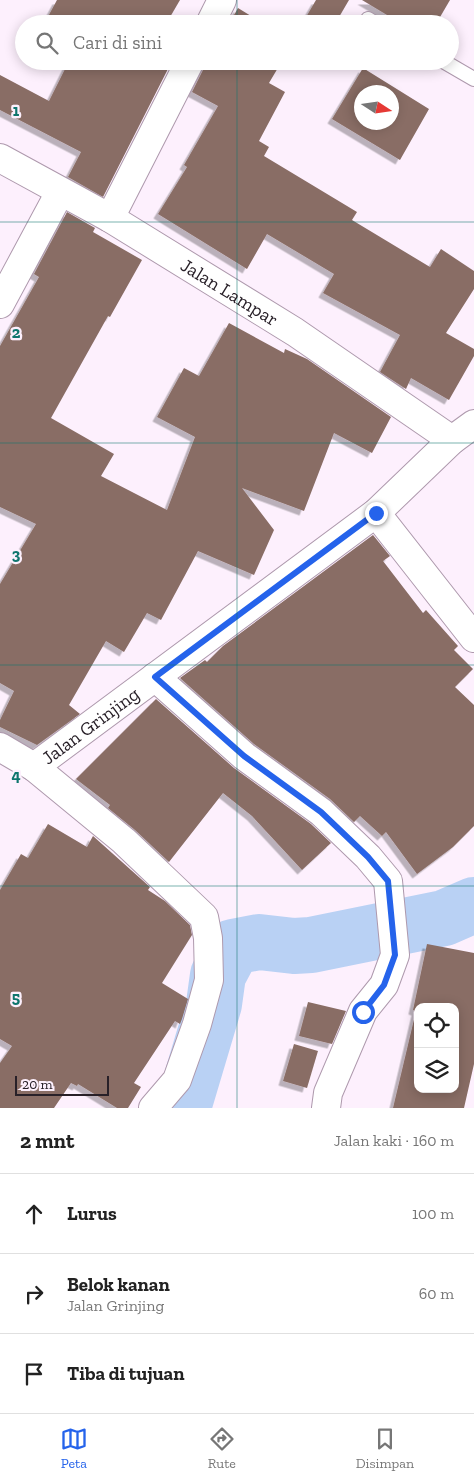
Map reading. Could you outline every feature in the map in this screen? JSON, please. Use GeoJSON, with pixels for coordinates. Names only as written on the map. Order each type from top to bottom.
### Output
{"type":"FeatureCollection","features":[{"type":"Feature","properties":{"kind":"street"},"geometry":{"type":"LineString","coordinates":[[214,15],[222,0]]}},
{"type":"Feature","properties":{"kind":"street"},"geometry":{"type":"LineString","coordinates":[[110,218],[185,70]]}},
{"type":"Feature","properties":{"kind":"street","name":"Jalan Lampar"},"geometry":{"type":"LineString","coordinates":[[0,158],[110,218],[295,332],[452,440]]}},
{"type":"Feature","properties":{"kind":"street"},"geometry":{"type":"LineString","coordinates":[[0,304],[60,192]]}},
{"type":"Feature","properties":{"kind":"street","name":"Jalan Grinjing"},"geometry":{"type":"LineString","coordinates":[[34,767],[376,513],[452,440],[474,424]]}},
{"type":"Feature","properties":{"kind":"street"},"geometry":{"type":"LineString","coordinates":[[376,513],[474,638]]}},
{"type":"Feature","properties":{"kind":"street"},"geometry":{"type":"LineString","coordinates":[[155,677],[244,756],[321,812],[368,857],[388,881],[395,955],[384,985],[363,1012],[328,1093],[326,1108]]}},
{"type":"Feature","properties":{"kind":"street"},"geometry":{"type":"LineString","coordinates":[[0,747],[34,767],[124,841],[204,917],[208,938],[209,980],[197,1024],[177,1080],[153,1108]]}},
{"type":"Feature","properties":{"kind":"lane"},"geometry":{"type":"LineString","coordinates":[[458,70],[474,79]]}},
{"type":"Feature","properties":{"kind":"building"},"geometry":{"type":"Polygon","coordinates":[[[57,0],[180,0],[171,15],[49,15],[57,0]]]}},
{"type":"Feature","properties":{"kind":"building"},"geometry":{"type":"Polygon","coordinates":[[[316,0],[349,0],[340,15],[307,15],[316,0]]]}},
{"type":"Feature","properties":{"kind":"building"},"geometry":{"type":"Polygon","coordinates":[[[362,0],[450,0],[441,15],[387,15],[362,0]]]}},
{"type":"Feature","properties":{"kind":"building"},"geometry":{"type":"Polygon","coordinates":[[[238,8],[249,15],[234,15],[238,8]]]}},
{"type":"Feature","properties":{"kind":"building"},"geometry":{"type":"Polygon","coordinates":[[[64,70],[167,70],[103,197],[68,177],[81,152],[0,110],[0,75],[49,101],[64,70]]]}},
{"type":"Feature","properties":{"kind":"building"},"geometry":{"type":"Polygon","coordinates":[[[203,70],[277,70],[269,83],[285,92],[259,141],[269,147],[264,156],[357,212],[352,220],[430,267],[441,249],[474,271],[474,289],[446,333],[474,349],[474,356],[449,400],[411,378],[406,389],[380,372],[400,335],[323,293],[334,274],[267,234],[247,269],[158,214],[187,167],[184,165],[218,106],[192,92],[203,70]]]}},
{"type":"Feature","properties":{"kind":"building"},"geometry":{"type":"Polygon","coordinates":[[[362,70],[366,70],[390,85],[354,85],[354,130],[399,130],[399,90],[429,109],[400,160],[332,119],[362,70]]]}},
{"type":"Feature","properties":{"kind":"building"},"geometry":{"type":"Polygon","coordinates":[[[67,212],[95,228],[93,232],[142,260],[110,317],[108,316],[51,418],[114,454],[101,476],[167,510],[195,437],[157,417],[184,368],[199,376],[229,323],[284,353],[285,349],[307,359],[391,417],[372,453],[334,433],[304,511],[242,488],[274,530],[254,575],[198,551],[161,620],[147,613],[124,652],[106,641],[69,705],[80,714],[37,745],[0,727],[0,720],[14,691],[0,683],[0,584],[36,524],[0,507],[0,346],[39,277],[34,274],[67,212]]]}},
{"type":"Feature","properties":{"kind":"building"},"geometry":{"type":"Polygon","coordinates":[[[373,535],[390,556],[383,561],[423,613],[426,610],[458,646],[454,650],[473,669],[455,687],[474,705],[474,826],[453,847],[417,874],[386,832],[382,836],[360,816],[354,822],[330,799],[254,744],[180,678],[205,660],[207,662],[223,646],[373,535]]]}},
{"type":"Feature","properties":{"kind":"building"},"geometry":{"type":"Polygon","coordinates":[[[156,699],[234,768],[311,824],[331,843],[302,870],[252,816],[223,793],[169,862],[108,808],[110,805],[76,779],[156,699]]]}},
{"type":"Feature","properties":{"kind":"building"},"geometry":{"type":"Polygon","coordinates":[[[48,824],[87,847],[93,836],[150,887],[148,890],[165,901],[190,925],[192,935],[162,983],[188,999],[182,1019],[180,1024],[175,1021],[134,1083],[141,1087],[128,1108],[117,1108],[78,1084],[77,1086],[71,1083],[54,1108],[0,1108],[0,1063],[12,1046],[0,1039],[0,890],[21,854],[28,858],[48,824]]]}},
{"type":"Feature","properties":{"kind":"building"},"geometry":{"type":"Polygon","coordinates":[[[427,944],[474,953],[474,1064],[464,1108],[393,1108],[414,1019],[414,1093],[459,1093],[459,1003],[414,1003],[427,944]]]}},
{"type":"Feature","properties":{"kind":"building"},"geometry":{"type":"Polygon","coordinates":[[[308,1002],[346,1011],[332,1044],[299,1036],[308,1002]]]}},
{"type":"Feature","properties":{"kind":"building"},"geometry":{"type":"Polygon","coordinates":[[[294,1044],[318,1051],[307,1088],[283,1081],[294,1044]]]}},
{"type":"Feature","properties":{"kind":"waterway"},"geometry":{"type":"LineString","coordinates":[[183,1108],[214,1004],[218,975],[233,947],[259,942],[294,946],[311,945],[444,918],[474,905]]}},
{"type":"Feature","properties":{"kind":"route"},"geometry":{"type":"LineString","coordinates":[[363,1012],[384,985],[395,955],[388,881],[368,857],[321,812],[244,756],[155,677],[376,513]]}}]}
